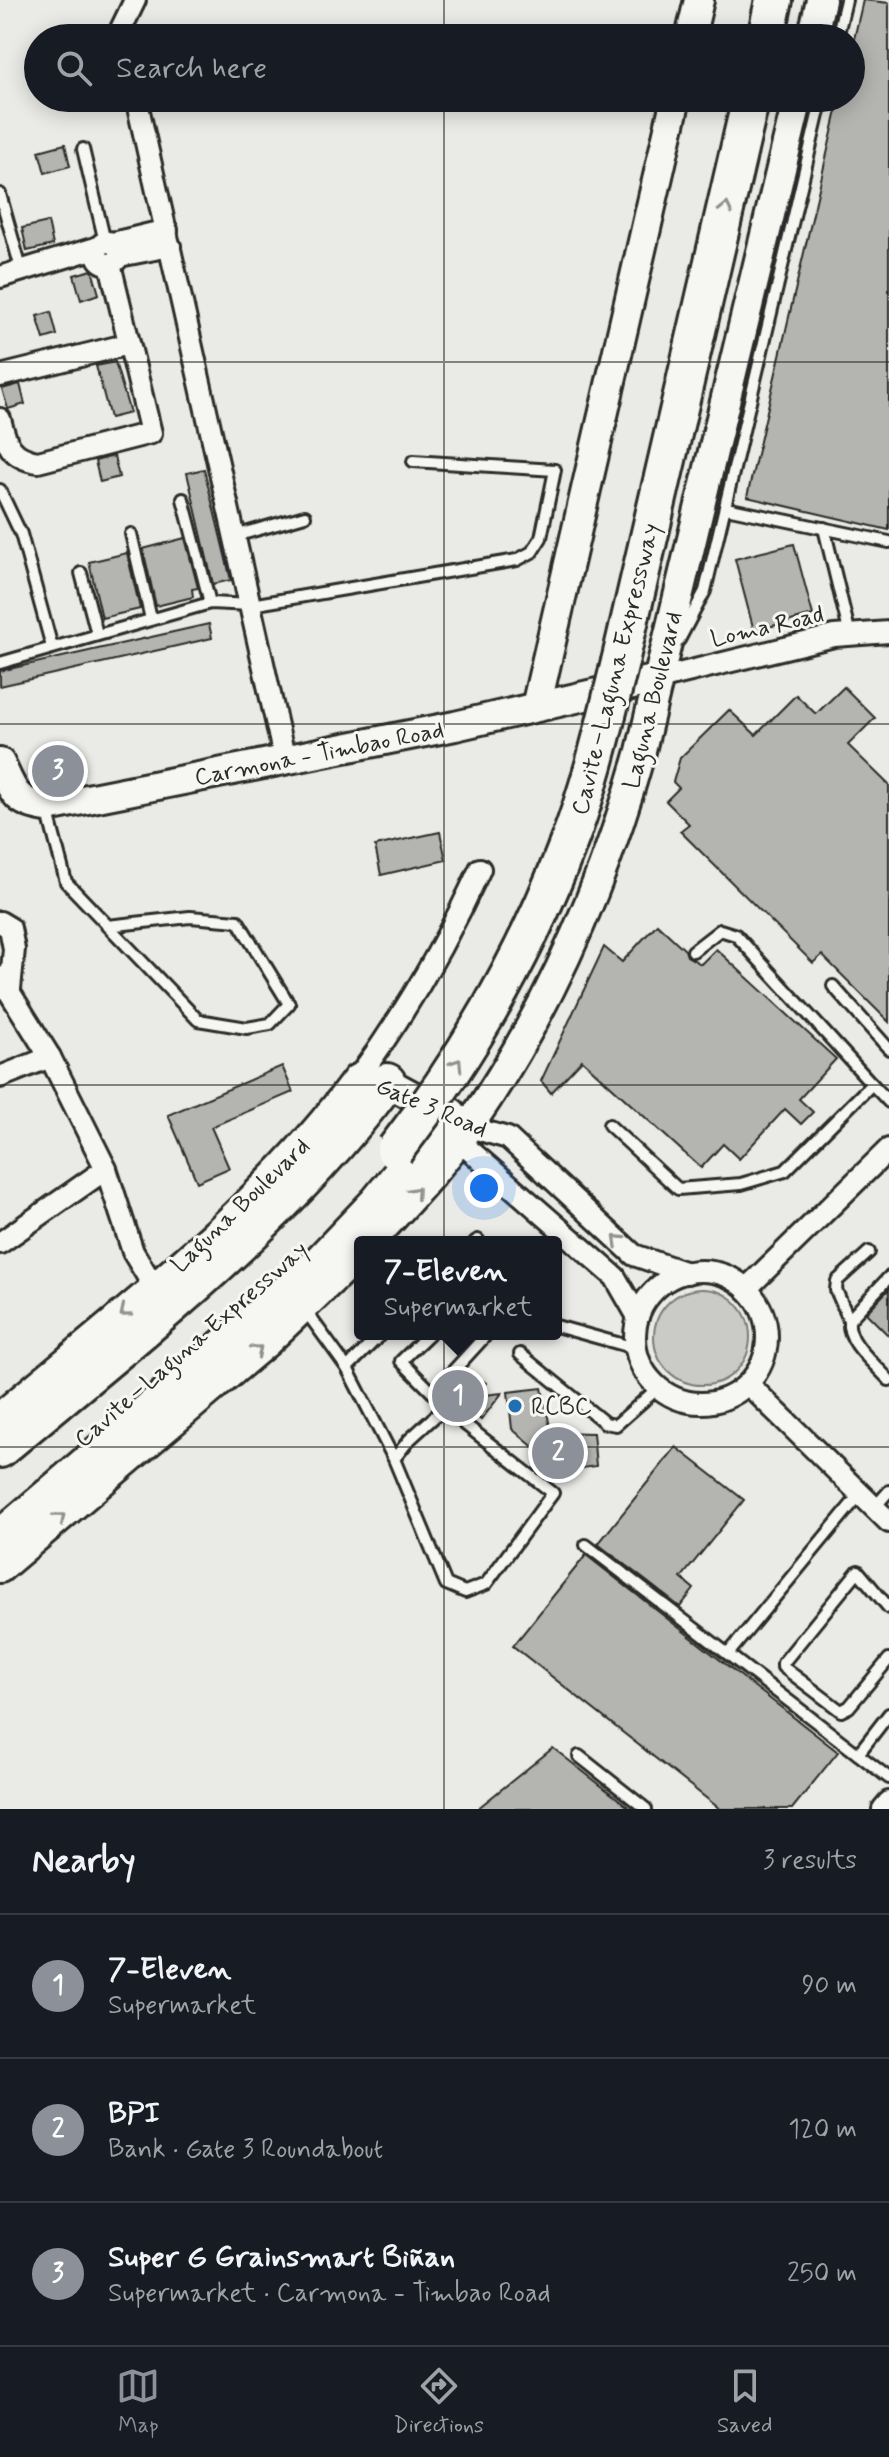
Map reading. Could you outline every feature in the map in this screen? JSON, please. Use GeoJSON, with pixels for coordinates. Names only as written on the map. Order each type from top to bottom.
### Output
{"type":"FeatureCollection","features":[{"type":"Feature","properties":{"kind":"highway"},"geometry":{"type":"LineString","coordinates":[[743,24],[749,0]]}},
{"type":"Feature","properties":{"kind":"highway"},"geometry":{"type":"LineString","coordinates":[[769,24],[774,0]]}},
{"type":"Feature","properties":{"kind":"highway","name":"Cavite–Laguna Expressway"},"geometry":{"type":"LineString","coordinates":[[609,660],[723,112]]}},
{"type":"Feature","properties":{"kind":"highway","name":"Cavite–Laguna Expressway"},"geometry":{"type":"LineString","coordinates":[[0,1507],[273,1278],[338,1214],[453,1028],[500,942],[529,879],[577,735],[609,660],[747,112]]}},
{"type":"Feature","properties":{"kind":"highway"},"geometry":{"type":"LineString","coordinates":[[0,1449],[237,1246],[311,1173],[373,1086]]}},
{"type":"Feature","properties":{"kind":"highway"},"geometry":{"type":"LineString","coordinates":[[0,1539],[292,1290],[454,1128]]}},
{"type":"Feature","properties":{"kind":"highway","name":"Cavite–Laguna Expressway"},"geometry":{"type":"LineString","coordinates":[[0,1477],[264,1252],[319,1198],[385,1142]]}},
{"type":"Feature","properties":{"kind":"main road"},"geometry":{"type":"LineString","coordinates":[[693,24],[699,0]]}},
{"type":"Feature","properties":{"kind":"main road"},"geometry":{"type":"LineString","coordinates":[[815,24],[821,0]]}},
{"type":"Feature","properties":{"kind":"main road"},"geometry":{"type":"LineString","coordinates":[[536,707],[673,112]]}},
{"type":"Feature","properties":{"kind":"main road","name":"Laguna Boulevard"},"geometry":{"type":"LineString","coordinates":[[374,1236],[538,1011],[577,932],[610,851],[631,787],[658,679],[795,112]]}},
{"type":"Feature","properties":{"kind":"main road","name":"Carmona - Timbao Road"},"geometry":{"type":"LineString","coordinates":[[47,807],[285,761],[658,679]]}},
{"type":"Feature","properties":{"kind":"main road"},"geometry":{"type":"LineString","coordinates":[[0,763],[8,798],[47,807]]}},
{"type":"Feature","properties":{"kind":"main road","name":"Laguna Boulevard"},"geometry":{"type":"LineString","coordinates":[[0,1417],[219,1232],[270,1182],[326,1119],[373,1086]]}},
{"type":"Feature","properties":{"kind":"main road","name":"Gate 3 Road"},"geometry":{"type":"LineString","coordinates":[[373,1086],[454,1128]]}},
{"type":"Feature","properties":{"kind":"main road"},"geometry":{"type":"LineString","coordinates":[[0,1568],[304,1309],[354,1259]]}},
{"type":"Feature","properties":{"kind":"street"},"geometry":{"type":"LineString","coordinates":[[123,24],[135,0]]}},
{"type":"Feature","properties":{"kind":"street"},"geometry":{"type":"LineString","coordinates":[[139,112],[285,761]]}},
{"type":"Feature","properties":{"kind":"street"},"geometry":{"type":"LineString","coordinates":[[14,274],[37,274],[168,238]]}},
{"type":"Feature","properties":{"kind":"street"},"geometry":{"type":"LineString","coordinates":[[0,419],[5,438],[15,454],[23,460],[38,462],[151,433],[108,252]]}},
{"type":"Feature","properties":{"kind":"street"},"geometry":{"type":"LineString","coordinates":[[0,376],[129,344]]}},
{"type":"Feature","properties":{"kind":"street","name":"Loma Road"},"geometry":{"type":"LineString","coordinates":[[658,679],[834,636],[889,632]]}},
{"type":"Feature","properties":{"kind":"street","name":"Laguna Boulevard"},"geometry":{"type":"LineString","coordinates":[[373,1086],[385,1041],[456,921],[480,869]]}},
{"type":"Feature","properties":{"kind":"street"},"geometry":{"type":"LineString","coordinates":[[0,922],[10,928],[14,949],[5,983],[50,1057],[106,1169],[133,1252],[154,1287]]}},
{"type":"Feature","properties":{"kind":"street"},"geometry":{"type":"LineString","coordinates":[[0,1077],[50,1057]]}},
{"type":"Feature","properties":{"kind":"street","name":"Gate 3 Road"},"geometry":{"type":"LineString","coordinates":[[454,1128],[508,1138],[634,1255],[687,1273]]}},
{"type":"Feature","properties":{"kind":"street","name":"Gate 3 Road"},"geometry":{"type":"LineString","coordinates":[[454,1128],[615,1277],[638,1317]]}},
{"type":"Feature","properties":{"kind":"street"},"geometry":{"type":"LineString","coordinates":[[746,1289],[889,1149]]}},
{"type":"Feature","properties":{"kind":"street"},"geometry":{"type":"LineString","coordinates":[[0,1243],[106,1169]]}},
{"type":"Feature","properties":{"kind":"street"},"geometry":{"type":"LineString","coordinates":[[687,1273],[719,1274],[746,1289],[764,1316],[768,1338],[764,1359],[748,1384],[725,1399],[707,1403],[681,1400],[658,1388],[643,1370],[635,1348],[638,1317],[647,1299],[661,1285],[687,1273]]}},
{"type":"Feature","properties":{"kind":"street"},"geometry":{"type":"LineString","coordinates":[[748,1384],[874,1508]]}},
{"type":"Feature","properties":{"kind":"street"},"geometry":{"type":"LineString","coordinates":[[883,1809],[889,1802]]}},
{"type":"Feature","properties":{"kind":"lane"},"geometry":{"type":"LineString","coordinates":[[840,24],[846,0]]}},
{"type":"Feature","properties":{"kind":"lane"},"geometry":{"type":"LineString","coordinates":[[658,679],[705,591],[819,112]]}},
{"type":"Feature","properties":{"kind":"lane"},"geometry":{"type":"LineString","coordinates":[[83,149],[108,252]]}},
{"type":"Feature","properties":{"kind":"lane"},"geometry":{"type":"LineString","coordinates":[[0,194],[14,274]]}},
{"type":"Feature","properties":{"kind":"lane"},"geometry":{"type":"LineString","coordinates":[[0,663],[210,603],[251,605],[517,560],[532,552],[541,538],[555,470],[413,461]]}},
{"type":"Feature","properties":{"kind":"lane"},"geometry":{"type":"LineString","coordinates":[[0,490],[21,534],[52,647]]}},
{"type":"Feature","properties":{"kind":"lane"},"geometry":{"type":"LineString","coordinates":[[183,499],[210,603]]}},
{"type":"Feature","properties":{"kind":"lane"},"geometry":{"type":"LineString","coordinates":[[726,508],[889,542]]}},
{"type":"Feature","properties":{"kind":"lane"},"geometry":{"type":"LineString","coordinates":[[235,536],[305,516]]}},
{"type":"Feature","properties":{"kind":"lane"},"geometry":{"type":"LineString","coordinates":[[824,528],[850,635]]}},
{"type":"Feature","properties":{"kind":"lane"},"geometry":{"type":"LineString","coordinates":[[131,534],[151,619]]}},
{"type":"Feature","properties":{"kind":"lane"},"geometry":{"type":"LineString","coordinates":[[81,573],[97,634]]}},
{"type":"Feature","properties":{"kind":"lane"},"geometry":{"type":"LineString","coordinates":[[47,807],[66,882],[107,926],[198,1020],[247,1028],[270,1024],[289,1004],[238,921],[190,917],[107,926]]}},
{"type":"Feature","properties":{"kind":"lane"},"geometry":{"type":"LineString","coordinates":[[693,951],[720,930],[736,935],[889,1102]]}},
{"type":"Feature","properties":{"kind":"lane"},"geometry":{"type":"LineString","coordinates":[[833,986],[889,1049]]}},
{"type":"Feature","properties":{"kind":"lane"},"geometry":{"type":"LineString","coordinates":[[609,1125],[678,1189],[741,1184],[785,1171],[872,1084]]}},
{"type":"Feature","properties":{"kind":"lane"},"geometry":{"type":"LineString","coordinates":[[869,1252],[837,1281],[836,1290],[854,1341],[889,1380]]}},
{"type":"Feature","properties":{"kind":"lane"},"geometry":{"type":"LineString","coordinates":[[849,1320],[889,1277]]}},
{"type":"Feature","properties":{"kind":"lane"},"geometry":{"type":"LineString","coordinates":[[304,1309],[347,1368],[394,1459],[446,1584],[465,1592],[486,1584],[553,1493],[444,1408],[409,1440],[394,1459]]}},
{"type":"Feature","properties":{"kind":"lane"},"geometry":{"type":"LineString","coordinates":[[562,1328],[635,1348]]}},
{"type":"Feature","properties":{"kind":"lane"},"geometry":{"type":"LineString","coordinates":[[347,1368],[375,1340]]}},
{"type":"Feature","properties":{"kind":"lane"},"geometry":{"type":"LineString","coordinates":[[423,1340],[401,1361],[433,1393],[482,1340]]}},
{"type":"Feature","properties":{"kind":"lane"},"geometry":{"type":"LineString","coordinates":[[520,1354],[605,1423],[616,1425],[658,1388]]}},
{"type":"Feature","properties":{"kind":"lane"},"geometry":{"type":"LineString","coordinates":[[728,1654],[889,1491]]}},
{"type":"Feature","properties":{"kind":"lane"},"geometry":{"type":"LineString","coordinates":[[586,1545],[889,1778]]}},
{"type":"Feature","properties":{"kind":"lane"},"geometry":{"type":"LineString","coordinates":[[889,1608],[858,1571],[783,1663],[783,1667],[841,1711],[849,1707],[889,1659]]}},
{"type":"Feature","properties":{"kind":"lane"},"geometry":{"type":"LineString","coordinates":[[858,1754],[889,1714]]}},
{"type":"Feature","properties":{"kind":"lane"},"geometry":{"type":"LineString","coordinates":[[579,1756],[646,1809]]}},
{"type":"Feature","properties":{"kind":"shaded area"},"geometry":{"type":"Polygon","coordinates":[[[702,1289],[721,1292],[736,1303],[747,1318],[750,1337],[747,1356],[736,1371],[721,1382],[702,1385],[683,1382],[668,1371],[657,1356],[654,1337],[657,1318],[668,1303],[683,1292],[702,1289]]]}},
{"type":"Feature","properties":{"kind":"building"},"geometry":{"type":"Polygon","coordinates":[[[863,0],[889,3],[889,530],[747,497],[837,112],[865,112],[865,24],[857,24],[863,0]]]}},
{"type":"Feature","properties":{"kind":"building"},"geometry":{"type":"Polygon","coordinates":[[[65,144],[70,166],[45,173],[39,151],[65,144]]]}},
{"type":"Feature","properties":{"kind":"building"},"geometry":{"type":"Polygon","coordinates":[[[48,222],[53,245],[27,251],[22,228],[48,222]]]}},
{"type":"Feature","properties":{"kind":"building"},"geometry":{"type":"Polygon","coordinates":[[[92,270],[99,294],[81,300],[74,275],[92,270]]]}},
{"type":"Feature","properties":{"kind":"building"},"geometry":{"type":"Polygon","coordinates":[[[51,312],[57,335],[44,339],[37,316],[51,312]]]}},
{"type":"Feature","properties":{"kind":"building"},"geometry":{"type":"Polygon","coordinates":[[[115,362],[130,413],[110,418],[96,366],[115,362]]]}},
{"type":"Feature","properties":{"kind":"building"},"geometry":{"type":"Polygon","coordinates":[[[20,384],[25,404],[8,409],[2,389],[20,384]]]}},
{"type":"Feature","properties":{"kind":"building"},"geometry":{"type":"Polygon","coordinates":[[[114,456],[119,477],[100,482],[95,461],[114,456]]]}},
{"type":"Feature","properties":{"kind":"building"},"geometry":{"type":"Polygon","coordinates":[[[204,469],[231,580],[213,584],[187,473],[204,469]]]}},
{"type":"Feature","properties":{"kind":"building"},"geometry":{"type":"Polygon","coordinates":[[[185,538],[198,588],[192,589],[193,597],[156,606],[143,549],[185,538]]]}},
{"type":"Feature","properties":{"kind":"building"},"geometry":{"type":"Polygon","coordinates":[[[794,544],[813,615],[754,631],[735,559],[794,544]]]}},
{"type":"Feature","properties":{"kind":"building"},"geometry":{"type":"Polygon","coordinates":[[[127,553],[140,609],[102,618],[89,562],[127,553]]]}},
{"type":"Feature","properties":{"kind":"building"},"geometry":{"type":"Polygon","coordinates":[[[209,624],[212,638],[0,686],[0,671],[209,624]]]}},
{"type":"Feature","properties":{"kind":"building"},"geometry":{"type":"Polygon","coordinates":[[[844,687],[875,718],[848,745],[889,785],[889,1022],[822,955],[813,963],[680,831],[689,824],[666,801],[679,788],[673,782],[680,758],[729,710],[756,735],[796,695],[816,714],[844,687]]]}},
{"type":"Feature","properties":{"kind":"building"},"geometry":{"type":"Polygon","coordinates":[[[440,832],[446,860],[381,875],[375,846],[440,832]]]}},
{"type":"Feature","properties":{"kind":"building"},"geometry":{"type":"Polygon","coordinates":[[[657,924],[685,950],[687,956],[701,964],[716,949],[836,1059],[799,1099],[813,1112],[801,1124],[785,1109],[739,1159],[723,1144],[701,1168],[582,1060],[551,1093],[541,1081],[604,947],[622,962],[657,924]]]}},
{"type":"Feature","properties":{"kind":"building"},"geometry":{"type":"Polygon","coordinates":[[[282,1066],[293,1092],[211,1127],[229,1168],[197,1182],[168,1115],[282,1066]]]}},
{"type":"Feature","properties":{"kind":"building"},"geometry":{"type":"Polygon","coordinates":[[[889,1289],[889,1336],[866,1313],[889,1289]]]}},
{"type":"Feature","properties":{"kind":"building"},"geometry":{"type":"Polygon","coordinates":[[[471,1372],[486,1383],[476,1396],[502,1393],[481,1420],[451,1396],[471,1372]]]}},
{"type":"Feature","properties":{"kind":"building"},"geometry":{"type":"Polygon","coordinates":[[[542,1388],[551,1432],[593,1433],[596,1466],[562,1471],[512,1429],[508,1392],[542,1388]]]}},
{"type":"Feature","properties":{"kind":"building"},"geometry":{"type":"Polygon","coordinates":[[[676,1447],[744,1500],[681,1578],[694,1589],[680,1607],[598,1544],[676,1447]]]}},
{"type":"Feature","properties":{"kind":"building"},"geometry":{"type":"Polygon","coordinates":[[[586,1555],[838,1752],[792,1809],[720,1809],[513,1646],[586,1555]]]}},
{"type":"Feature","properties":{"kind":"building"},"geometry":{"type":"Polygon","coordinates":[[[553,1748],[631,1809],[477,1809],[553,1748]]]}},
{"type":"Feature","properties":{"kind":"place","name":"Super G Grainsmart Biñan"},"geometry":{"type":"Point","coordinates":[58,771]}},
{"type":"Feature","properties":{"kind":"place","name":"7-Eleven"},"geometry":{"type":"Point","coordinates":[458,1396]}},
{"type":"Feature","properties":{"kind":"place","name":"RCBC"},"geometry":{"type":"Point","coordinates":[515,1406]}},
{"type":"Feature","properties":{"kind":"place","name":"BPI"},"geometry":{"type":"Point","coordinates":[558,1453]}}]}
